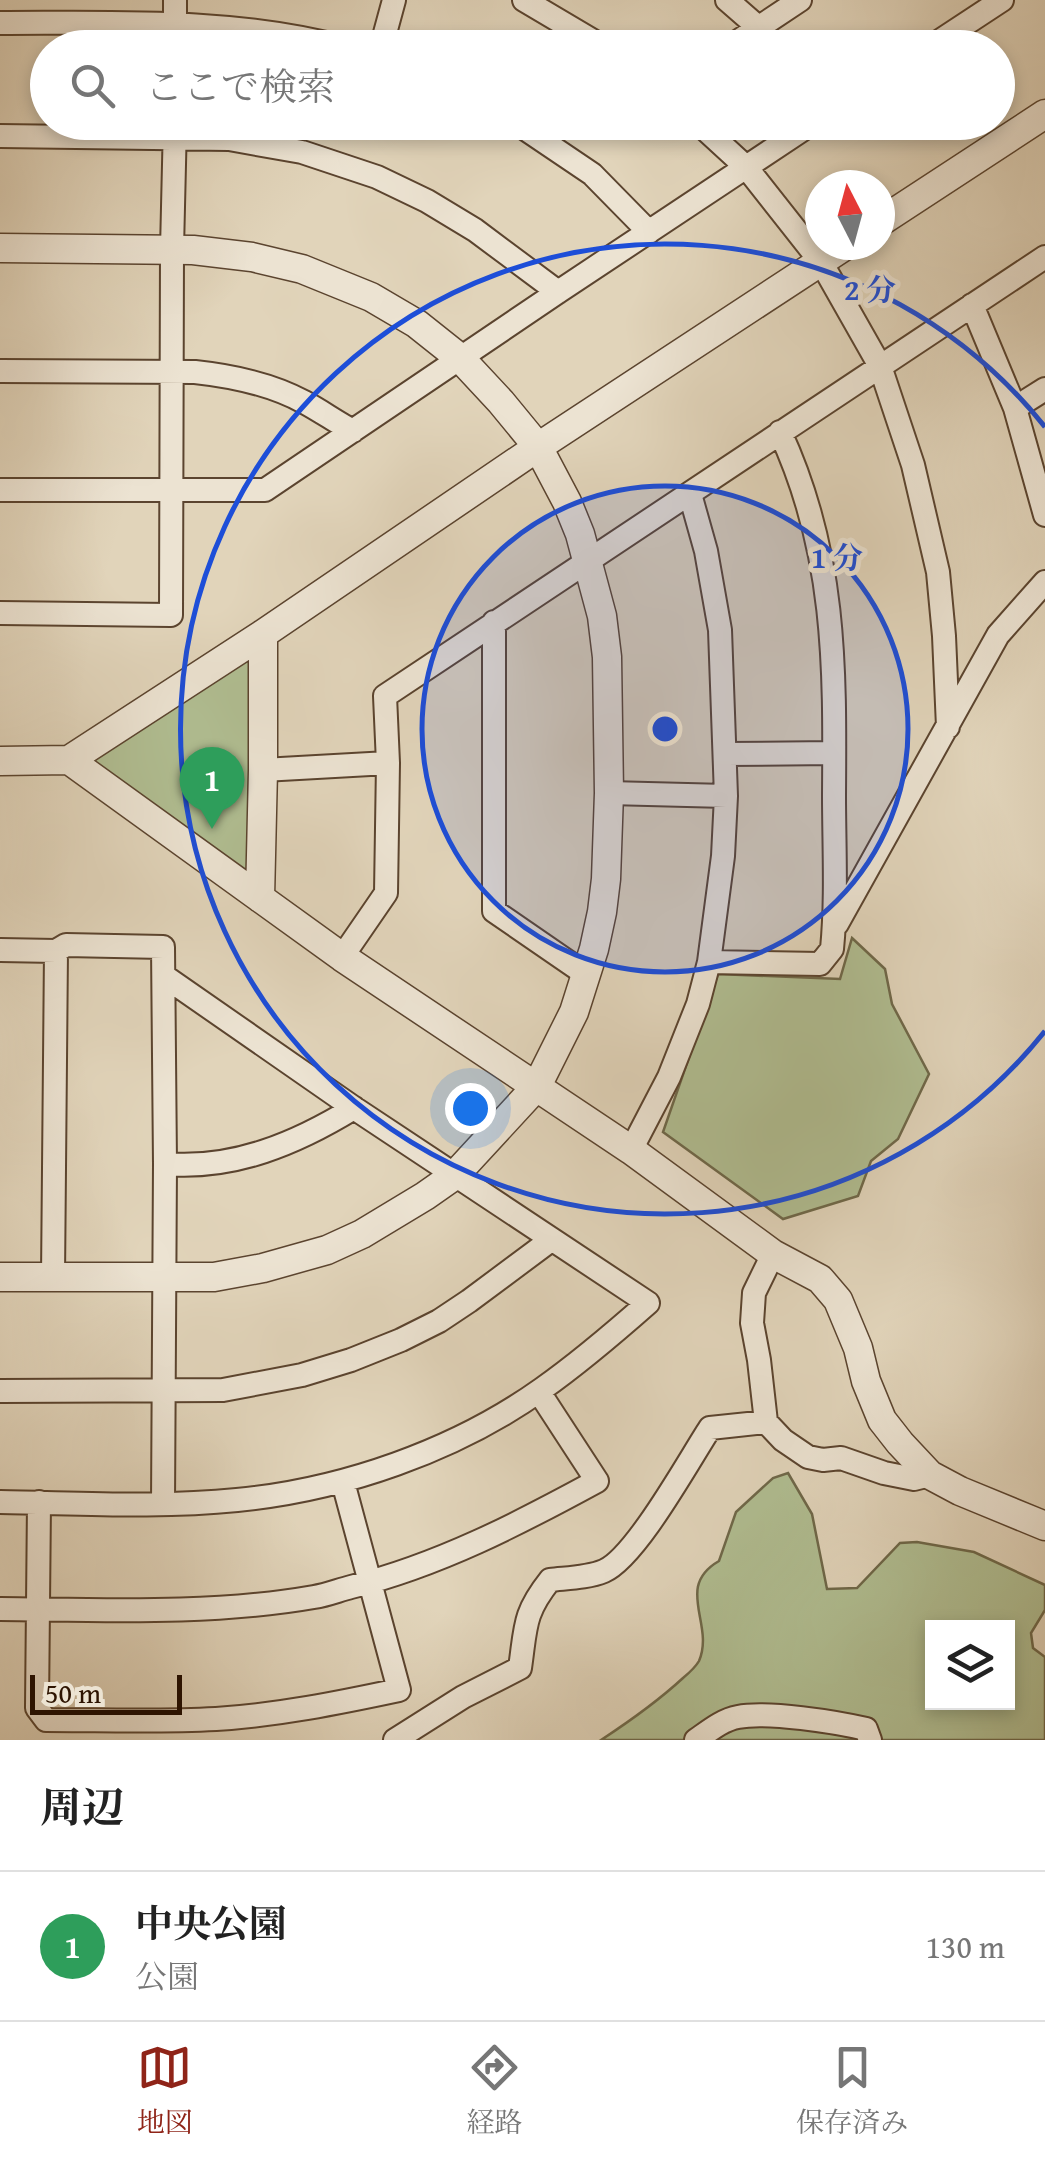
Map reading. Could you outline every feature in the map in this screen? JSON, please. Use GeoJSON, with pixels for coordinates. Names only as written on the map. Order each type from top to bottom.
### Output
{"type":"FeatureCollection","features":[{"type":"Feature","properties":{"kind":"street"},"geometry":{"type":"LineString","coordinates":[[386,30],[394,0]]}},
{"type":"Feature","properties":{"kind":"street"},"geometry":{"type":"LineString","coordinates":[[524,0],[575,30]]}},
{"type":"Feature","properties":{"kind":"street"},"geometry":{"type":"LineString","coordinates":[[727,0],[758,27]]}},
{"type":"Feature","properties":{"kind":"street"},"geometry":{"type":"LineString","coordinates":[[754,30],[800,0]]}},
{"type":"Feature","properties":{"kind":"street"},"geometry":{"type":"LineString","coordinates":[[956,30],[1002,0]]}},
{"type":"Feature","properties":{"kind":"street"},"geometry":{"type":"LineString","coordinates":[[0,23],[175,12],[256,30]]}},
{"type":"Feature","properties":{"kind":"street"},"geometry":{"type":"LineString","coordinates":[[1015,134],[1045,114]]}},
{"type":"Feature","properties":{"kind":"street"},"geometry":{"type":"LineString","coordinates":[[0,136],[30,135]]}},
{"type":"Feature","properties":{"kind":"street"},"geometry":{"type":"LineString","coordinates":[[0,613],[170,614],[174,140]]}},
{"type":"Feature","properties":{"kind":"street"},"geometry":{"type":"LineString","coordinates":[[234,140],[302,152],[377,177],[475,230],[558,292]]}},
{"type":"Feature","properties":{"kind":"street"},"geometry":{"type":"LineString","coordinates":[[542,140],[592,174],[650,232]]}},
{"type":"Feature","properties":{"kind":"street"},"geometry":{"type":"LineString","coordinates":[[717,140],[746,167],[820,262],[880,366],[913,465],[938,572],[948,727]]}},
{"type":"Feature","properties":{"kind":"street"},"geometry":{"type":"LineString","coordinates":[[0,490],[265,490],[787,140]]}},
{"type":"Feature","properties":{"kind":"street"},"geometry":{"type":"LineString","coordinates":[[895,212],[1005,140]]}},
{"type":"Feature","properties":{"kind":"street"},"geometry":{"type":"LineString","coordinates":[[0,248],[172,249],[252,258],[302,269],[371,298],[416,324],[461,359],[538,447],[567,502],[588,559],[607,657],[609,794],[602,912],[574,1012],[537,1086],[455,1175],[362,1234],[327,1250],[280,1264],[214,1277],[0,1277]]}},
{"type":"Feature","properties":{"kind":"street"},"geometry":{"type":"LineString","coordinates":[[342,957],[386,893],[385,696],[1045,256]]}},
{"type":"Feature","properties":{"kind":"street"},"geometry":{"type":"LineString","coordinates":[[0,761],[69,760],[823,260]]}},
{"type":"Feature","properties":{"kind":"street"},"geometry":{"type":"LineString","coordinates":[[972,305],[1016,408],[1045,515]]}},
{"type":"Feature","properties":{"kind":"street"},"geometry":{"type":"LineString","coordinates":[[0,371],[219,374],[285,393],[353,431]]}},
{"type":"Feature","properties":{"kind":"street"},"geometry":{"type":"LineString","coordinates":[[1016,408],[1045,389]]}},
{"type":"Feature","properties":{"kind":"street"},"geometry":{"type":"LineString","coordinates":[[709,962],[820,964],[832,949],[835,675],[824,572],[813,521],[780,432]]}},
{"type":"Feature","properties":{"kind":"street"},"geometry":{"type":"LineString","coordinates":[[631,1150],[669,1077],[698,1004],[709,962],[723,856],[726,796],[720,630],[706,551],[690,494]]}},
{"type":"Feature","properties":{"kind":"street"},"geometry":{"type":"LineString","coordinates":[[834,928],[998,635],[1045,582]]}},
{"type":"Feature","properties":{"kind":"street"},"geometry":{"type":"LineString","coordinates":[[494,622],[494,911],[587,975]]}},
{"type":"Feature","properties":{"kind":"street"},"geometry":{"type":"LineString","coordinates":[[260,898],[263,634]]}},
{"type":"Feature","properties":{"kind":"street"},"geometry":{"type":"LineString","coordinates":[[724,754],[834,753]]}},
{"type":"Feature","properties":{"kind":"street"},"geometry":{"type":"LineString","coordinates":[[69,760],[342,957],[631,1150],[772,1254],[820,1279],[838,1300],[882,1420],[930,1476],[1045,1526]]}},
{"type":"Feature","properties":{"kind":"street"},"geometry":{"type":"LineString","coordinates":[[264,770],[388,762]]}},
{"type":"Feature","properties":{"kind":"street"},"geometry":{"type":"LineString","coordinates":[[609,794],[726,796]]}},
{"type":"Feature","properties":{"kind":"street"},"geometry":{"type":"LineString","coordinates":[[0,950],[56,951],[66,945],[163,946],[164,1504]]}},
{"type":"Feature","properties":{"kind":"street"},"geometry":{"type":"LineString","coordinates":[[53,1278],[56,951]]}},
{"type":"Feature","properties":{"kind":"street"},"geometry":{"type":"LineString","coordinates":[[0,1502],[235,1501],[342,1482],[412,1458],[539,1392],[591,1353],[648,1302],[354,1108],[164,976]]}},
{"type":"Feature","properties":{"kind":"street"},"geometry":{"type":"LineString","coordinates":[[166,1164],[193,1166],[239,1159],[287,1144],[354,1108]]}},
{"type":"Feature","properties":{"kind":"street"},"geometry":{"type":"LineString","coordinates":[[0,1391],[222,1390],[302,1374],[351,1360],[439,1321],[551,1240]]}},
{"type":"Feature","properties":{"kind":"street"},"geometry":{"type":"LineString","coordinates":[[772,1254],[754,1293],[752,1323],[766,1422],[808,1457],[840,1458],[914,1480],[930,1476]]}},
{"type":"Feature","properties":{"kind":"street"},"geometry":{"type":"LineString","coordinates":[[0,1609],[171,1610],[316,1597],[371,1583],[464,1549],[520,1524],[597,1481],[539,1392]]}},
{"type":"Feature","properties":{"kind":"street"},"geometry":{"type":"LineString","coordinates":[[395,1740],[463,1697],[520,1668],[525,1625],[534,1601],[550,1580],[606,1570],[620,1559],[654,1518],[710,1428],[766,1422]]}},
{"type":"Feature","properties":{"kind":"street"},"geometry":{"type":"LineString","coordinates":[[39,1502],[36,1708],[46,1720],[214,1719],[327,1706],[399,1690],[342,1482]]}},
{"type":"Feature","properties":{"kind":"street"},"geometry":{"type":"LineString","coordinates":[[696,1740],[736,1717],[756,1716],[848,1725],[866,1729],[870,1740]]}},
{"type":"Feature","properties":{"kind":"green space"},"geometry":{"type":"Polygon","coordinates":[[[263,634],[260,898],[69,760],[263,634]]]}},
{"type":"Feature","properties":{"kind":"green space"},"geometry":{"type":"Polygon","coordinates":[[[852,938],[885,969],[892,1004],[929,1074],[898,1139],[871,1161],[858,1196],[783,1219],[663,1132],[718,974],[840,979],[852,938]]]}},
{"type":"Feature","properties":{"kind":"green space"},"geometry":{"type":"Polygon","coordinates":[[[788,1473],[812,1514],[827,1589],[857,1588],[900,1543],[917,1542],[974,1552],[1045,1585],[1045,1610],[1031,1633],[1033,1648],[1045,1657],[1045,1740],[601,1740],[653,1703],[697,1664],[703,1647],[699,1582],[719,1561],[736,1512],[773,1478],[788,1473]]]}},
{"type":"Feature","properties":{"kind":"place","name":"中央公園"},"geometry":{"type":"Point","coordinates":[212,829]}}]}
